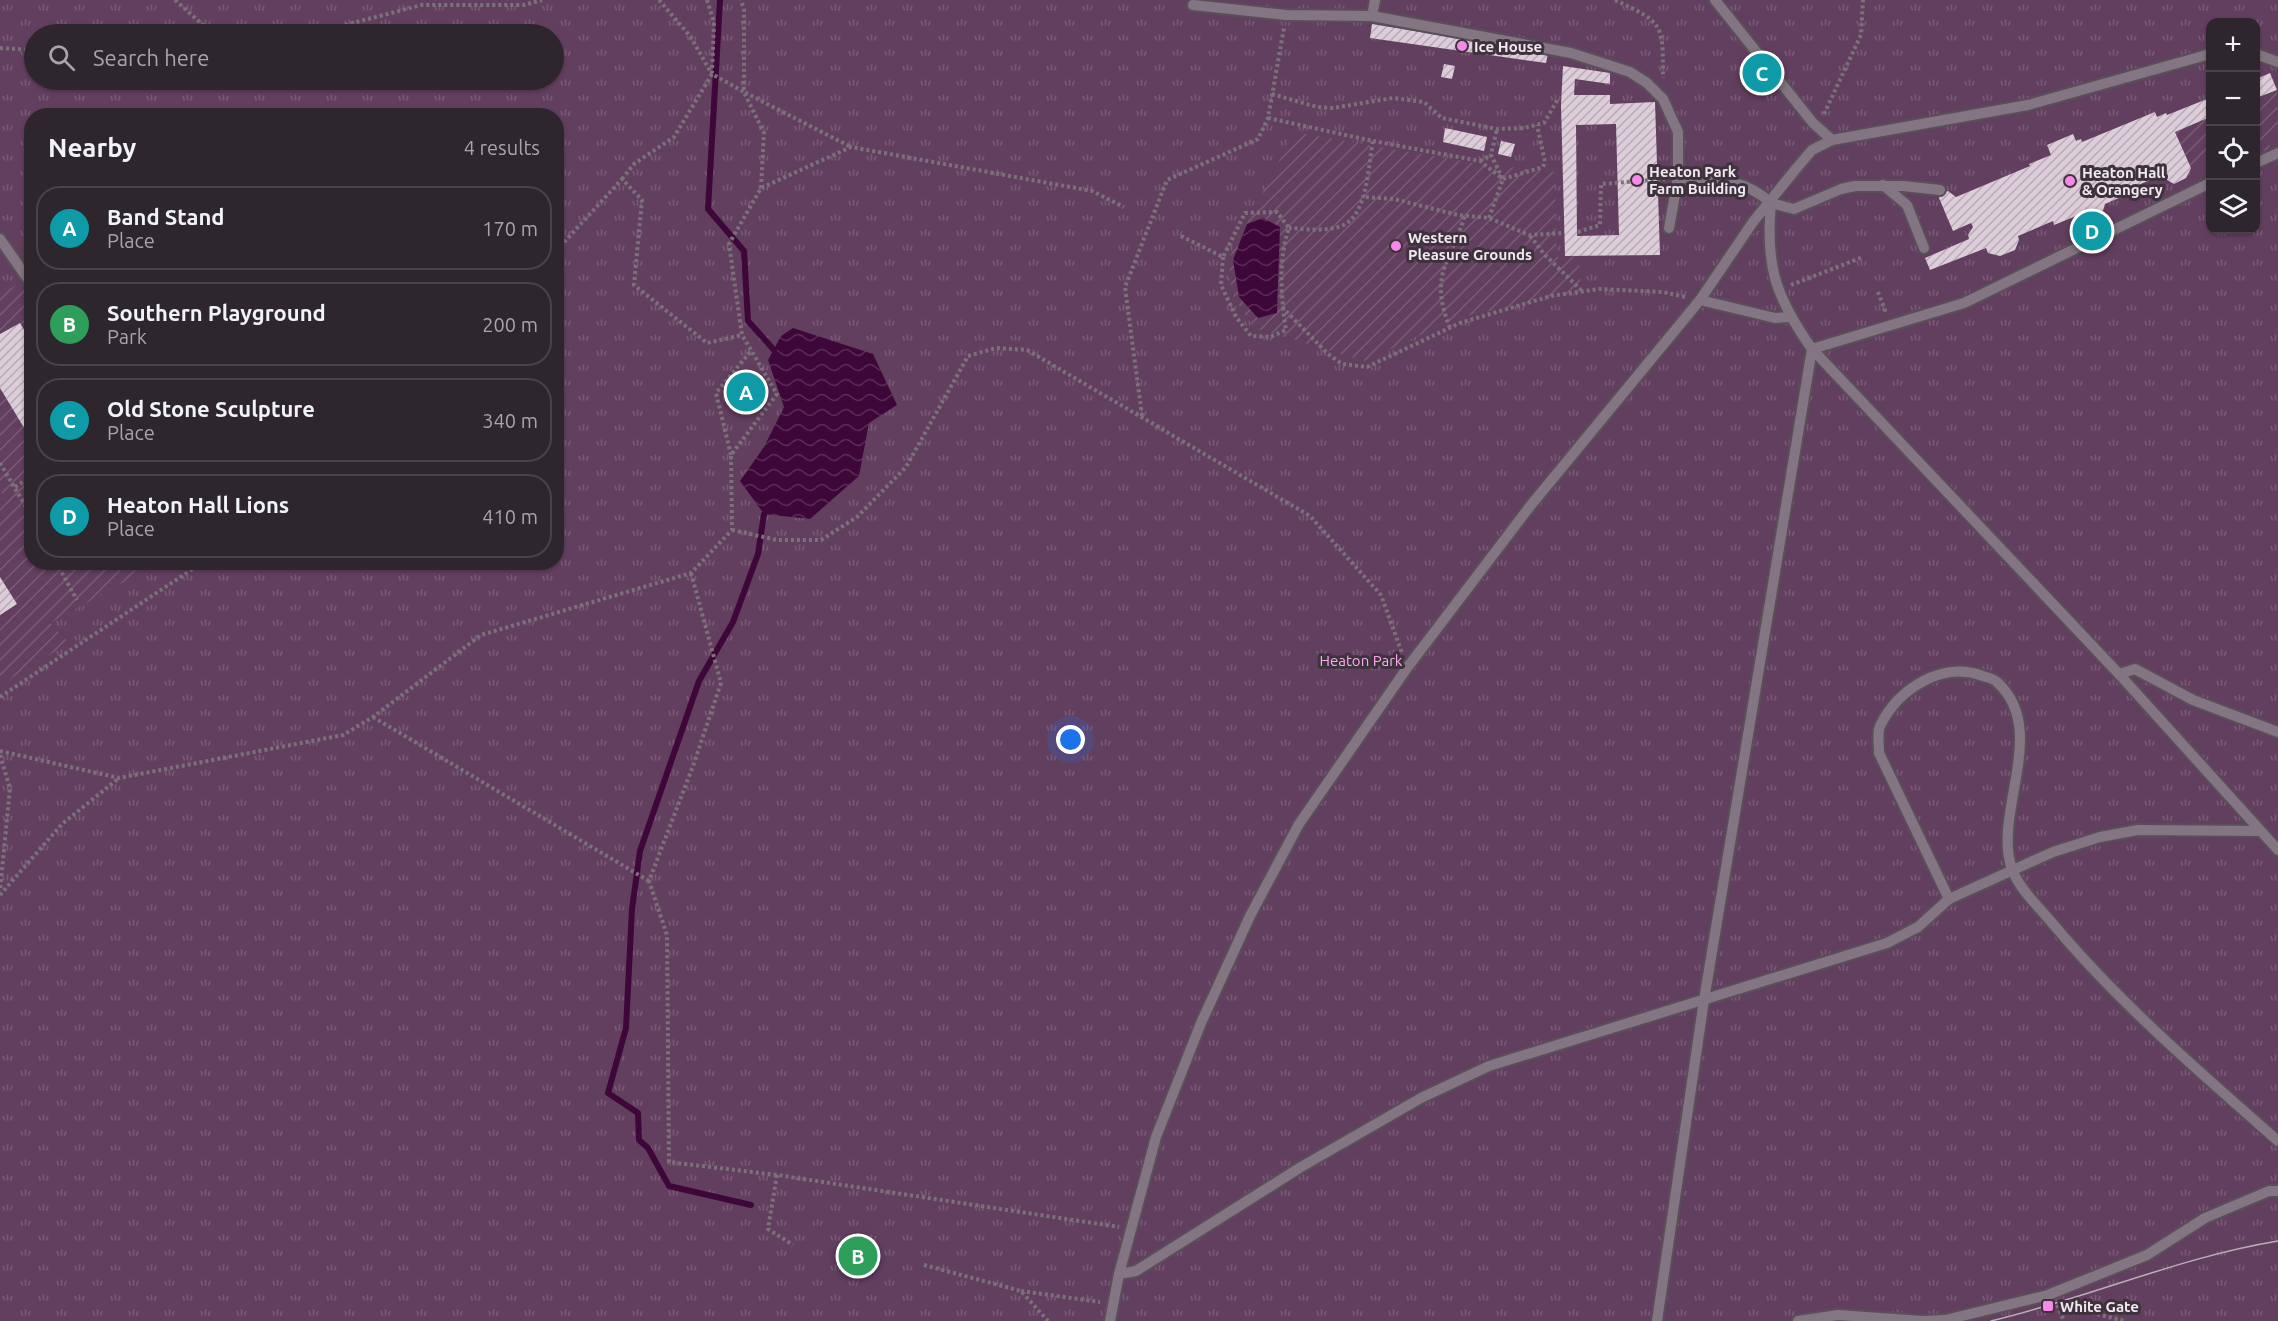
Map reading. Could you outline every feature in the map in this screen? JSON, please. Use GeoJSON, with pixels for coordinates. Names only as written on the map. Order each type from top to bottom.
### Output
{"type":"FeatureCollection","features":[{"type":"Feature","properties":{"kind":"lane"},"geometry":{"type":"LineString","coordinates":[[1372,16],[1375,0]]}},
{"type":"Feature","properties":{"kind":"lane"},"geometry":{"type":"LineString","coordinates":[[1715,0],[1813,123],[1832,140]]}},
{"type":"Feature","properties":{"kind":"lane"},"geometry":{"type":"LineString","coordinates":[[1193,5],[1286,15],[1372,16],[1601,61],[1630,72],[1647,83],[1663,99],[1678,132],[1678,178],[1669,228]]}},
{"type":"Feature","properties":{"kind":"lane"},"geometry":{"type":"LineString","coordinates":[[1110,1321],[1119,1274],[1156,1137],[1201,1023],[1250,916],[1299,824],[1407,668],[1538,496],[1700,300],[1754,222],[1812,150],[1832,140],[2028,105],[2206,55]]}},
{"type":"Feature","properties":{"kind":"lane"},"geometry":{"type":"LineString","coordinates":[[2260,55],[2278,62]]}},
{"type":"Feature","properties":{"kind":"lane"},"geometry":{"type":"LineString","coordinates":[[2260,161],[2278,153]]}},
{"type":"Feature","properties":{"kind":"lane"},"geometry":{"type":"LineString","coordinates":[[1678,178],[1744,185],[1755,188],[1771,203],[1794,209],[1841,189],[1883,185],[1940,190]]}},
{"type":"Feature","properties":{"kind":"lane"},"geometry":{"type":"LineString","coordinates":[[1883,185],[1907,205],[1924,248]]}},
{"type":"Feature","properties":{"kind":"lane"},"geometry":{"type":"LineString","coordinates":[[1812,350],[1964,303],[2206,185]]}},
{"type":"Feature","properties":{"kind":"lane"},"geometry":{"type":"LineString","coordinates":[[1771,203],[1770,261],[1789,317],[1812,350],[2119,674],[2259,831],[2278,849]]}},
{"type":"Feature","properties":{"kind":"lane"},"geometry":{"type":"LineString","coordinates":[[0,238],[24,273]]}},
{"type":"Feature","properties":{"kind":"lane"},"geometry":{"type":"LineString","coordinates":[[1700,300],[1775,318],[1789,317]]}},
{"type":"Feature","properties":{"kind":"lane"},"geometry":{"type":"LineString","coordinates":[[1657,1321],[1704,1000],[1812,350]]}},
{"type":"Feature","properties":{"kind":"lane"},"geometry":{"type":"LineString","coordinates":[[2119,674],[2135,669],[2193,700],[2278,732]]}},
{"type":"Feature","properties":{"kind":"lane"},"geometry":{"type":"LineString","coordinates":[[1949,899],[1879,753],[1879,728],[1904,696],[1941,672],[1966,671],[1996,681],[2017,708],[2019,760],[2009,838],[2012,870],[2032,900],[2072,948],[2153,1029],[2278,1141]]}},
{"type":"Feature","properties":{"kind":"lane"},"geometry":{"type":"LineString","coordinates":[[1119,1274],[1136,1271],[1301,1167],[1440,1089],[1489,1066],[1887,943],[1918,927],[1949,899],[2053,852],[2100,837],[2138,830],[2259,831]]}},
{"type":"Feature","properties":{"kind":"lane"},"geometry":{"type":"LineString","coordinates":[[1797,1321],[1838,1315],[1923,1321],[1945,1320],[2048,1295],[2147,1254],[2205,1218],[2269,1191],[2278,1191]]}},
{"type":"Feature","properties":{"kind":"path"},"geometry":{"type":"LineString","coordinates":[[175,0],[202,24]]}},
{"type":"Feature","properties":{"kind":"path"},"geometry":{"type":"LineString","coordinates":[[350,24],[429,4],[524,5],[542,0]]}},
{"type":"Feature","properties":{"kind":"path"},"geometry":{"type":"LineString","coordinates":[[659,0],[690,36],[713,74],[851,147],[1092,191],[1124,207]]}},
{"type":"Feature","properties":{"kind":"path"},"geometry":{"type":"LineString","coordinates":[[564,242],[634,164],[674,137],[713,74],[714,22],[707,0]]}},
{"type":"Feature","properties":{"kind":"path"},"geometry":{"type":"LineString","coordinates":[[731,455],[777,394],[742,335],[729,244],[761,188],[764,133],[744,92],[744,10],[741,0]]}},
{"type":"Feature","properties":{"kind":"path"},"geometry":{"type":"LineString","coordinates":[[1615,0],[1651,17],[1661,31],[1663,99]]}},
{"type":"Feature","properties":{"kind":"path"},"geometry":{"type":"LineString","coordinates":[[1813,123],[1827,111],[1861,35],[1863,0]]}},
{"type":"Feature","properties":{"kind":"path"},"geometry":{"type":"LineString","coordinates":[[1142,417],[1125,287],[1167,180],[1258,139],[1268,118],[1286,15]]}},
{"type":"Feature","properties":{"kind":"path"},"geometry":{"type":"LineString","coordinates":[[0,48],[24,49]]}},
{"type":"Feature","properties":{"kind":"path"},"geometry":{"type":"LineString","coordinates":[[1272,94],[1317,107],[1333,108],[1393,98],[1424,102],[1442,118],[1497,129],[1544,123],[1558,99]]}},
{"type":"Feature","properties":{"kind":"path"},"geometry":{"type":"LineString","coordinates":[[1268,118],[1372,141],[1480,161],[1503,179]]}},
{"type":"Feature","properties":{"kind":"path"},"geometry":{"type":"LineString","coordinates":[[1503,179],[1543,167],[1545,162],[1537,125]]}},
{"type":"Feature","properties":{"kind":"path"},"geometry":{"type":"LineString","coordinates":[[1489,218],[1503,179],[1491,155],[1497,129]]}},
{"type":"Feature","properties":{"kind":"path"},"geometry":{"type":"LineString","coordinates":[[1289,228],[1284,242],[1282,307],[1286,330],[1270,337],[1251,336],[1236,317],[1221,285],[1223,257],[1245,213],[1277,212],[1289,228],[1323,230],[1344,226],[1354,217],[1366,197],[1365,184],[1372,141]]}},
{"type":"Feature","properties":{"kind":"path"},"geometry":{"type":"LineString","coordinates":[[761,188],[851,147]]}},
{"type":"Feature","properties":{"kind":"path"},"geometry":{"type":"LineString","coordinates":[[1480,161],[1491,155]]}},
{"type":"Feature","properties":{"kind":"path"},"geometry":{"type":"LineString","coordinates":[[1578,232],[1600,225],[1601,184],[1678,178]]}},
{"type":"Feature","properties":{"kind":"path"},"geometry":{"type":"LineString","coordinates":[[622,179],[642,200],[634,285],[707,343],[742,335]]}},
{"type":"Feature","properties":{"kind":"path"},"geometry":{"type":"LineString","coordinates":[[1366,197],[1489,218],[1529,235],[1545,255],[1582,292]]}},
{"type":"Feature","properties":{"kind":"path"},"geometry":{"type":"LineString","coordinates":[[1450,328],[1442,310],[1441,270],[1465,215]]}},
{"type":"Feature","properties":{"kind":"path"},"geometry":{"type":"LineString","coordinates":[[1529,235],[1564,233]]}},
{"type":"Feature","properties":{"kind":"path"},"geometry":{"type":"LineString","coordinates":[[1181,236],[1223,257]]}},
{"type":"Feature","properties":{"kind":"path"},"geometry":{"type":"LineString","coordinates":[[1792,285],[1863,257]]}},
{"type":"Feature","properties":{"kind":"path"},"geometry":{"type":"LineString","coordinates":[[1282,307],[1328,354],[1342,364],[1367,367],[1450,328],[1506,308],[1582,292],[1599,289],[1663,292],[1700,300]]}},
{"type":"Feature","properties":{"kind":"path"},"geometry":{"type":"LineString","coordinates":[[1878,292],[1882,304]]}},
{"type":"Feature","properties":{"kind":"path"},"geometry":{"type":"LineString","coordinates":[[732,530],[777,540],[821,540],[857,517],[906,467],[968,356],[996,348],[1027,350],[1310,516],[1381,595],[1407,668]]}},
{"type":"Feature","properties":{"kind":"path"},"geometry":{"type":"LineString","coordinates":[[0,893],[10,788],[0,753],[119,778],[343,735],[373,717],[481,635],[691,573],[732,530],[731,455],[716,393],[751,351]]}},
{"type":"Feature","properties":{"kind":"path"},"geometry":{"type":"LineString","coordinates":[[0,463],[24,503]]}},
{"type":"Feature","properties":{"kind":"path"},"geometry":{"type":"LineString","coordinates":[[15,487],[24,481]]}},
{"type":"Feature","properties":{"kind":"path"},"geometry":{"type":"LineString","coordinates":[[60,570],[77,600]]}},
{"type":"Feature","properties":{"kind":"path"},"geometry":{"type":"LineString","coordinates":[[0,697],[191,570]]}},
{"type":"Feature","properties":{"kind":"path"},"geometry":{"type":"LineString","coordinates":[[648,880],[693,766],[721,683],[691,573]]}},
{"type":"Feature","properties":{"kind":"path"},"geometry":{"type":"LineString","coordinates":[[373,717],[648,880],[667,935],[669,1162],[777,1175],[1131,1229]]}},
{"type":"Feature","properties":{"kind":"path"},"geometry":{"type":"LineString","coordinates":[[0,893],[62,824],[119,778]]}},
{"type":"Feature","properties":{"kind":"path"},"geometry":{"type":"LineString","coordinates":[[777,1175],[768,1228],[793,1245]]}},
{"type":"Feature","properties":{"kind":"path"},"geometry":{"type":"LineString","coordinates":[[924,1264],[1021,1291],[1114,1303]]}},
{"type":"Feature","properties":{"kind":"path"},"geometry":{"type":"LineString","coordinates":[[1021,1291],[1048,1321]]}},
{"type":"Feature","properties":{"kind":"path"},"geometry":{"type":"LineString","coordinates":[[2062,1314],[2080,1310],[2125,1321]]}},
{"type":"Feature","properties":{"kind":"green space","name":"Heaton Park"},"geometry":{"type":"Polygon","coordinates":[[[0,0],[2278,0],[2278,1321],[0,1321],[0,0]]]}},
{"type":"Feature","properties":{"kind":"green space"},"geometry":{"type":"Polygon","coordinates":[[[2277,90],[2278,129],[2274,131],[2273,139],[2268,143],[2271,148],[2260,152],[2260,126],[2260,96],[2277,90]]]}},
{"type":"Feature","properties":{"kind":"green space"},"geometry":{"type":"Polygon","coordinates":[[[2206,119],[2206,164],[2202,161],[2190,166],[2175,132],[2206,119]]]}},
{"type":"Feature","properties":{"kind":"green space","name":"Western Pleasure Grounds"},"geometry":{"type":"Polygon","coordinates":[[[1294,132],[1473,163],[1555,172],[1556,257],[1578,256],[1582,292],[1456,318],[1365,361],[1254,328],[1231,293],[1229,258],[1294,132]]]}},
{"type":"Feature","properties":{"kind":"green space"},"geometry":{"type":"Polygon","coordinates":[[[24,280],[24,570],[145,570],[50,623],[69,643],[0,685],[0,504],[6,500],[0,490],[0,295],[24,280]]]}},
{"type":"Feature","properties":{"kind":"water"},"geometry":{"type":"Polygon","coordinates":[[[1263,218],[1280,227],[1277,313],[1258,318],[1239,297],[1233,260],[1247,224],[1263,218]]]}},
{"type":"Feature","properties":{"kind":"water"},"geometry":{"type":"Polygon","coordinates":[[[793,328],[873,354],[897,405],[869,423],[859,476],[810,519],[764,514],[740,481],[764,447],[784,407],[768,360],[781,336],[793,328]]]}},
{"type":"Feature","properties":{"kind":"building","name":"Ice House"},"geometry":{"type":"Polygon","coordinates":[[[1372,24],[1548,53],[1546,63],[1370,38],[1372,24]]]}},
{"type":"Feature","properties":{"kind":"building"},"geometry":{"type":"Polygon","coordinates":[[[1444,64],[1455,66],[1452,79],[1441,77],[1444,64]]]}},
{"type":"Feature","properties":{"kind":"building","name":"Heaton Park Farm Building"},"geometry":{"type":"Polygon","coordinates":[[[1563,66],[1610,73],[1610,84],[1575,79],[1574,95],[1610,95],[1610,104],[1655,102],[1660,255],[1565,256],[1561,105],[1563,66]],[[1616,124],[1576,125],[1577,236],[1619,235],[1616,124]]]}},
{"type":"Feature","properties":{"kind":"building"},"geometry":{"type":"Polygon","coordinates":[[[2270,73],[2277,90],[2260,96],[2260,77],[2270,73]]]}},
{"type":"Feature","properties":{"kind":"building","name":"Heaton Hall & Orangery"},"geometry":{"type":"Polygon","coordinates":[[[2206,99],[2206,119],[2175,132],[2191,168],[2186,178],[2174,184],[2160,176],[2126,190],[2128,194],[2105,204],[2103,211],[2096,219],[2085,220],[2076,216],[2054,225],[2053,221],[2018,236],[2019,240],[2015,250],[2000,256],[1988,253],[1986,248],[1930,270],[1925,258],[1969,239],[1968,235],[1973,227],[1971,223],[1953,231],[1939,198],[1942,193],[1948,191],[1956,197],[2030,166],[2029,164],[2051,155],[2047,145],[2073,134],[2076,141],[2081,139],[2082,142],[2155,112],[2157,117],[2166,113],[2167,115],[2206,99]]]}},
{"type":"Feature","properties":{"kind":"building"},"geometry":{"type":"Polygon","coordinates":[[[1445,128],[1487,137],[1484,151],[1443,142],[1445,128]]]}},
{"type":"Feature","properties":{"kind":"building"},"geometry":{"type":"Polygon","coordinates":[[[1501,141],[1515,144],[1511,157],[1498,154],[1501,141]]]}},
{"type":"Feature","properties":{"kind":"building"},"geometry":{"type":"Polygon","coordinates":[[[20,323],[24,330],[24,428],[0,388],[0,334],[20,323]]]}},
{"type":"Feature","properties":{"kind":"building"},"geometry":{"type":"Polygon","coordinates":[[[746,377],[756,381],[760,391],[756,401],[746,405],[736,401],[732,391],[736,381],[746,377]]]}},
{"type":"Feature","properties":{"kind":"building"},"geometry":{"type":"Polygon","coordinates":[[[0,577],[17,604],[0,615],[0,577]]]}},
{"type":"Feature","properties":{"kind":"waterway"},"geometry":{"type":"LineString","coordinates":[[720,0],[708,209],[744,251],[748,321],[774,350]]}},
{"type":"Feature","properties":{"kind":"waterway"},"geometry":{"type":"LineString","coordinates":[[751,1205],[669,1186],[648,1148],[639,1140],[638,1113],[608,1093],[626,1028],[632,909],[640,851],[699,681],[733,622],[758,554],[764,514]]}},
{"type":"Feature","properties":{"kind":"tram line"},"geometry":{"type":"LineString","coordinates":[[1991,1321],[2205,1257],[2278,1241]]}},
{"type":"Feature","properties":{"kind":"place","name":"Ice House"},"geometry":{"type":"Point","coordinates":[1462,46]}},
{"type":"Feature","properties":{"kind":"place","name":"Old Stone Sculpture"},"geometry":{"type":"Point","coordinates":[1762,73]}},
{"type":"Feature","properties":{"kind":"place","name":"Heaton Park Farm Building"},"geometry":{"type":"Point","coordinates":[1637,180]}},
{"type":"Feature","properties":{"kind":"place","name":"Heaton Hall & Orangery"},"geometry":{"type":"Point","coordinates":[2070,181]}},
{"type":"Feature","properties":{"kind":"place","name":"Heaton Hall Lions"},"geometry":{"type":"Point","coordinates":[2092,231]}},
{"type":"Feature","properties":{"kind":"place","name":"Western Pleasure Grounds"},"geometry":{"type":"Point","coordinates":[1396,246]}},
{"type":"Feature","properties":{"kind":"place","name":"Band Stand"},"geometry":{"type":"Point","coordinates":[746,392]}},
{"type":"Feature","properties":{"kind":"place","name":"Southern Playground"},"geometry":{"type":"Point","coordinates":[858,1256]}},
{"type":"Feature","properties":{"kind":"place","name":"White Gate"},"geometry":{"type":"Point","coordinates":[2048,1306]}}]}
